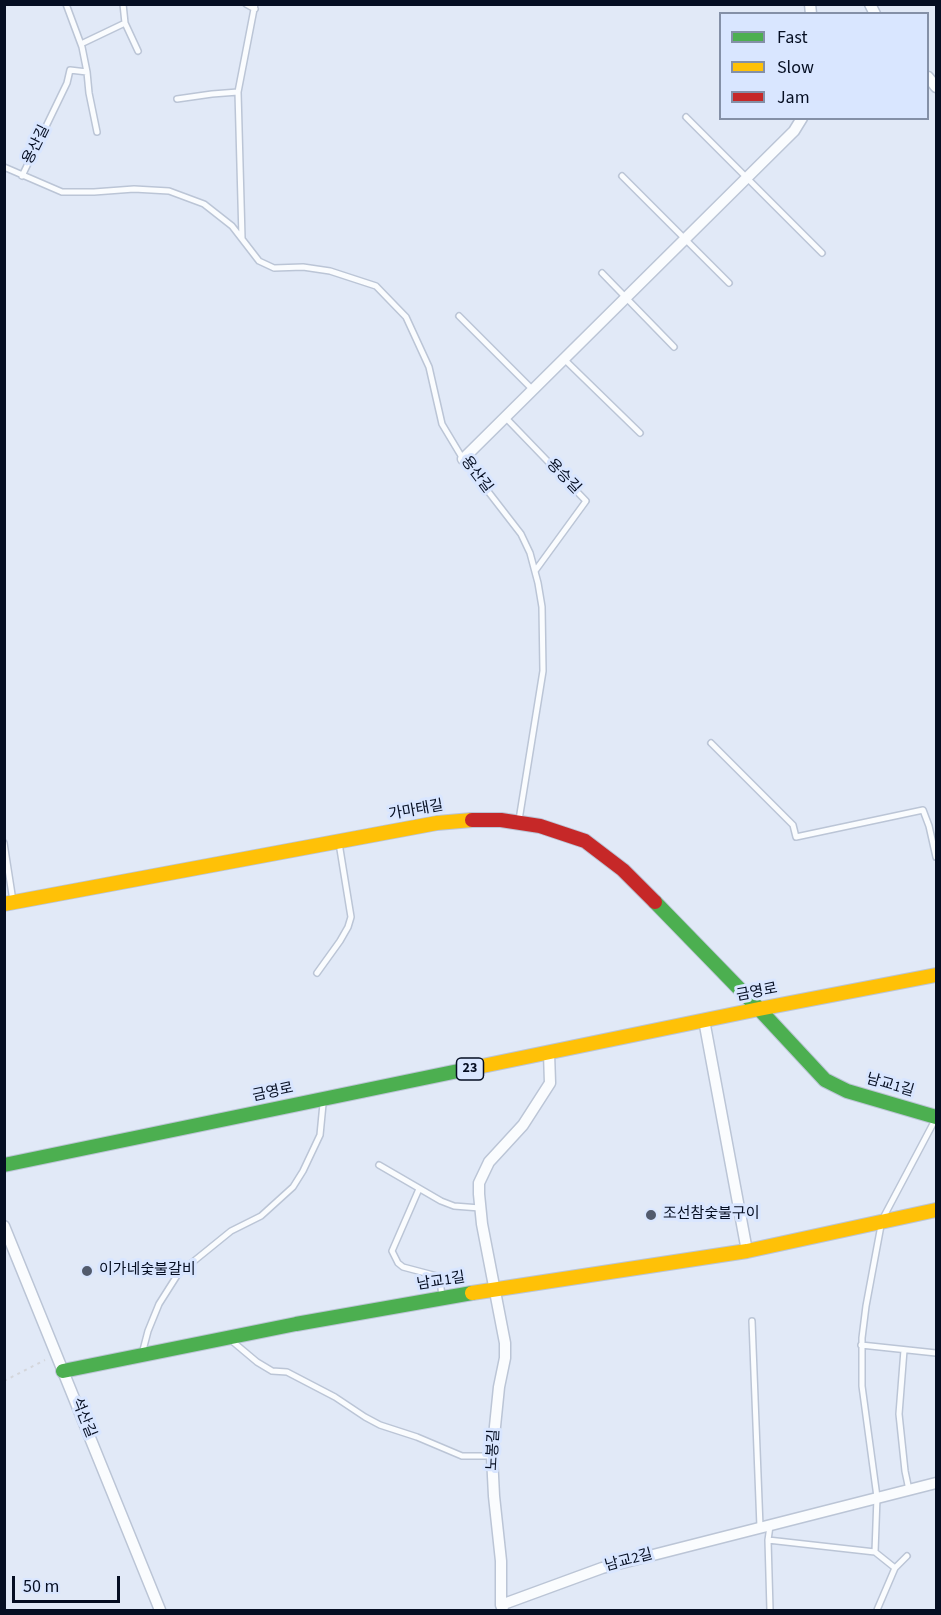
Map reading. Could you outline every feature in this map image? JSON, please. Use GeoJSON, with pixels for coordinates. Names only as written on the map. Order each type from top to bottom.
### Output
{"type":"FeatureCollection","features":[{"type":"Feature","properties":{"kind":"street"},"geometry":{"type":"LineString","coordinates":[[463,459],[794,131],[801,120]]}},
{"type":"Feature","properties":{"kind":"street","name":"가마태길"},"geometry":{"type":"LineString","coordinates":[[9,904],[459,821],[519,822],[571,835],[601,852],[623,870],[759,1009]]}},
{"type":"Feature","properties":{"kind":"street","name":"금영로"},"geometry":{"type":"LineString","coordinates":[[4,1165],[704,1020],[936,975]]}},
{"type":"Feature","properties":{"kind":"street","name":"남교1길"},"geometry":{"type":"LineString","coordinates":[[759,1009],[813,1069],[838,1088],[936,1117]]}},
{"type":"Feature","properties":{"kind":"street"},"geometry":{"type":"LineString","coordinates":[[704,1020],[747,1251]]}},
{"type":"Feature","properties":{"kind":"street"},"geometry":{"type":"LineString","coordinates":[[496,1290],[478,1194],[482,1175],[489,1162],[523,1125],[550,1083],[549,1053]]}},
{"type":"Feature","properties":{"kind":"street","name":"남교1길"},"geometry":{"type":"LineString","coordinates":[[63,1371],[442,1298],[747,1251],[936,1210]]}},
{"type":"Feature","properties":{"kind":"street","name":"석산길"},"geometry":{"type":"LineString","coordinates":[[4,1226],[160,1611]]}},
{"type":"Feature","properties":{"kind":"street","name":"노봉길"},"geometry":{"type":"LineString","coordinates":[[496,1290],[503,1327],[505,1359],[492,1456],[501,1561],[502,1608]]}},
{"type":"Feature","properties":{"kind":"street","name":"남교2길"},"geometry":{"type":"LineString","coordinates":[[502,1608],[602,1568],[936,1483]]}},
{"type":"Feature","properties":{"kind":"lane"},"geometry":{"type":"LineString","coordinates":[[66,4],[81,44],[87,72],[88,93],[98,132]]}},
{"type":"Feature","properties":{"kind":"lane"},"geometry":{"type":"LineString","coordinates":[[123,4],[125,23],[138,51]]}},
{"type":"Feature","properties":{"kind":"lane"},"geometry":{"type":"LineString","coordinates":[[242,239],[238,92],[255,7],[246,4]]}},
{"type":"Feature","properties":{"kind":"lane"},"geometry":{"type":"LineString","coordinates":[[81,44],[125,23]]}},
{"type":"Feature","properties":{"kind":"lane","name":"용산길"},"geometry":{"type":"LineString","coordinates":[[87,72],[70,70],[67,83],[22,176],[62,192],[134,189],[169,192],[204,204],[232,226],[260,261],[274,268],[303,267],[330,271],[376,286],[406,317],[429,367],[442,424],[463,459],[521,534],[530,553],[541,598],[543,671],[519,822]]}},
{"type":"Feature","properties":{"kind":"lane"},"geometry":{"type":"LineString","coordinates":[[177,99],[238,92]]}},
{"type":"Feature","properties":{"kind":"lane"},"geometry":{"type":"LineString","coordinates":[[686,117],[822,253]]}},
{"type":"Feature","properties":{"kind":"lane"},"geometry":{"type":"LineString","coordinates":[[4,167],[22,176]]}},
{"type":"Feature","properties":{"kind":"lane"},"geometry":{"type":"LineString","coordinates":[[622,176],[729,283]]}},
{"type":"Feature","properties":{"kind":"lane"},"geometry":{"type":"LineString","coordinates":[[602,273],[674,347]]}},
{"type":"Feature","properties":{"kind":"lane"},"geometry":{"type":"LineString","coordinates":[[459,316],[533,390]]}},
{"type":"Feature","properties":{"kind":"lane"},"geometry":{"type":"LineString","coordinates":[[564,359],[640,433]]}},
{"type":"Feature","properties":{"kind":"lane","name":"용승길"},"geometry":{"type":"LineString","coordinates":[[505,417],[586,501],[534,571]]}},
{"type":"Feature","properties":{"kind":"lane"},"geometry":{"type":"LineString","coordinates":[[711,743],[793,825],[796,837],[923,810],[936,857]]}},
{"type":"Feature","properties":{"kind":"lane"},"geometry":{"type":"LineString","coordinates":[[317,973],[340,941],[351,917],[339,842]]}},
{"type":"Feature","properties":{"kind":"lane","name":"가마태길"},"geometry":{"type":"LineString","coordinates":[[4,843],[9,904]]}},
{"type":"Feature","properties":{"kind":"lane"},"geometry":{"type":"LineString","coordinates":[[142,1356],[148,1331],[159,1304],[178,1275],[231,1231],[261,1215],[293,1187],[320,1135],[323,1099]]}},
{"type":"Feature","properties":{"kind":"lane"},"geometry":{"type":"LineString","coordinates":[[875,1552],[877,1497],[862,1386],[861,1345],[866,1306],[882,1220],[936,1117]]}},
{"type":"Feature","properties":{"kind":"lane"},"geometry":{"type":"LineString","coordinates":[[379,1166],[454,1206],[480,1208]]}},
{"type":"Feature","properties":{"kind":"lane"},"geometry":{"type":"LineString","coordinates":[[419,1189],[392,1251],[398,1263],[403,1267],[437,1276],[440,1280],[442,1298]]}},
{"type":"Feature","properties":{"kind":"lane"},"geometry":{"type":"LineString","coordinates":[[752,1321],[765,1526],[768,1540],[770,1611]]}},
{"type":"Feature","properties":{"kind":"lane"},"geometry":{"type":"LineString","coordinates":[[229,1338],[257,1362],[272,1371],[287,1372],[335,1397],[380,1425],[417,1437],[462,1456],[492,1456]]}},
{"type":"Feature","properties":{"kind":"lane"},"geometry":{"type":"LineString","coordinates":[[861,1345],[936,1353]]}},
{"type":"Feature","properties":{"kind":"lane"},"geometry":{"type":"LineString","coordinates":[[904,1350],[899,1414],[909,1490]]}},
{"type":"Feature","properties":{"kind":"lane"},"geometry":{"type":"LineString","coordinates":[[768,1540],[875,1552],[895,1568]]}},
{"type":"Feature","properties":{"kind":"lane"},"geometry":{"type":"LineString","coordinates":[[877,1611],[895,1568],[907,1556]]}},
{"type":"Feature","properties":{"kind":"path"},"geometry":{"type":"LineString","coordinates":[[4,1381],[57,1354]]}},
{"type":"Feature","properties":{"kind":"traffic: fast"},"geometry":{"type":"LineString","coordinates":[[655,902],[825,1080],[847,1091],[936,1117]]}},
{"type":"Feature","properties":{"kind":"traffic: fast"},"geometry":{"type":"LineString","coordinates":[[4,1165],[463,1070]]}},
{"type":"Feature","properties":{"kind":"traffic: fast"},"geometry":{"type":"LineString","coordinates":[[63,1371],[296,1324],[472,1293]]}},
{"type":"Feature","properties":{"kind":"traffic: slow"},"geometry":{"type":"LineString","coordinates":[[4,904],[437,823],[472,820]]}},
{"type":"Feature","properties":{"kind":"traffic: slow"},"geometry":{"type":"LineString","coordinates":[[463,1070],[936,975]]}},
{"type":"Feature","properties":{"kind":"traffic: slow"},"geometry":{"type":"LineString","coordinates":[[472,1293],[747,1251],[936,1210]]}},
{"type":"Feature","properties":{"kind":"traffic: jam"},"geometry":{"type":"LineString","coordinates":[[472,820],[501,820],[540,826],[585,841],[623,870],[655,902]]}},
{"type":"Feature","properties":{"kind":"place","name":"조선참숯불구이"},"geometry":{"type":"Point","coordinates":[651,1215]}},
{"type":"Feature","properties":{"kind":"place","name":"이가네숯불갈비"},"geometry":{"type":"Point","coordinates":[87,1271]}}]}
